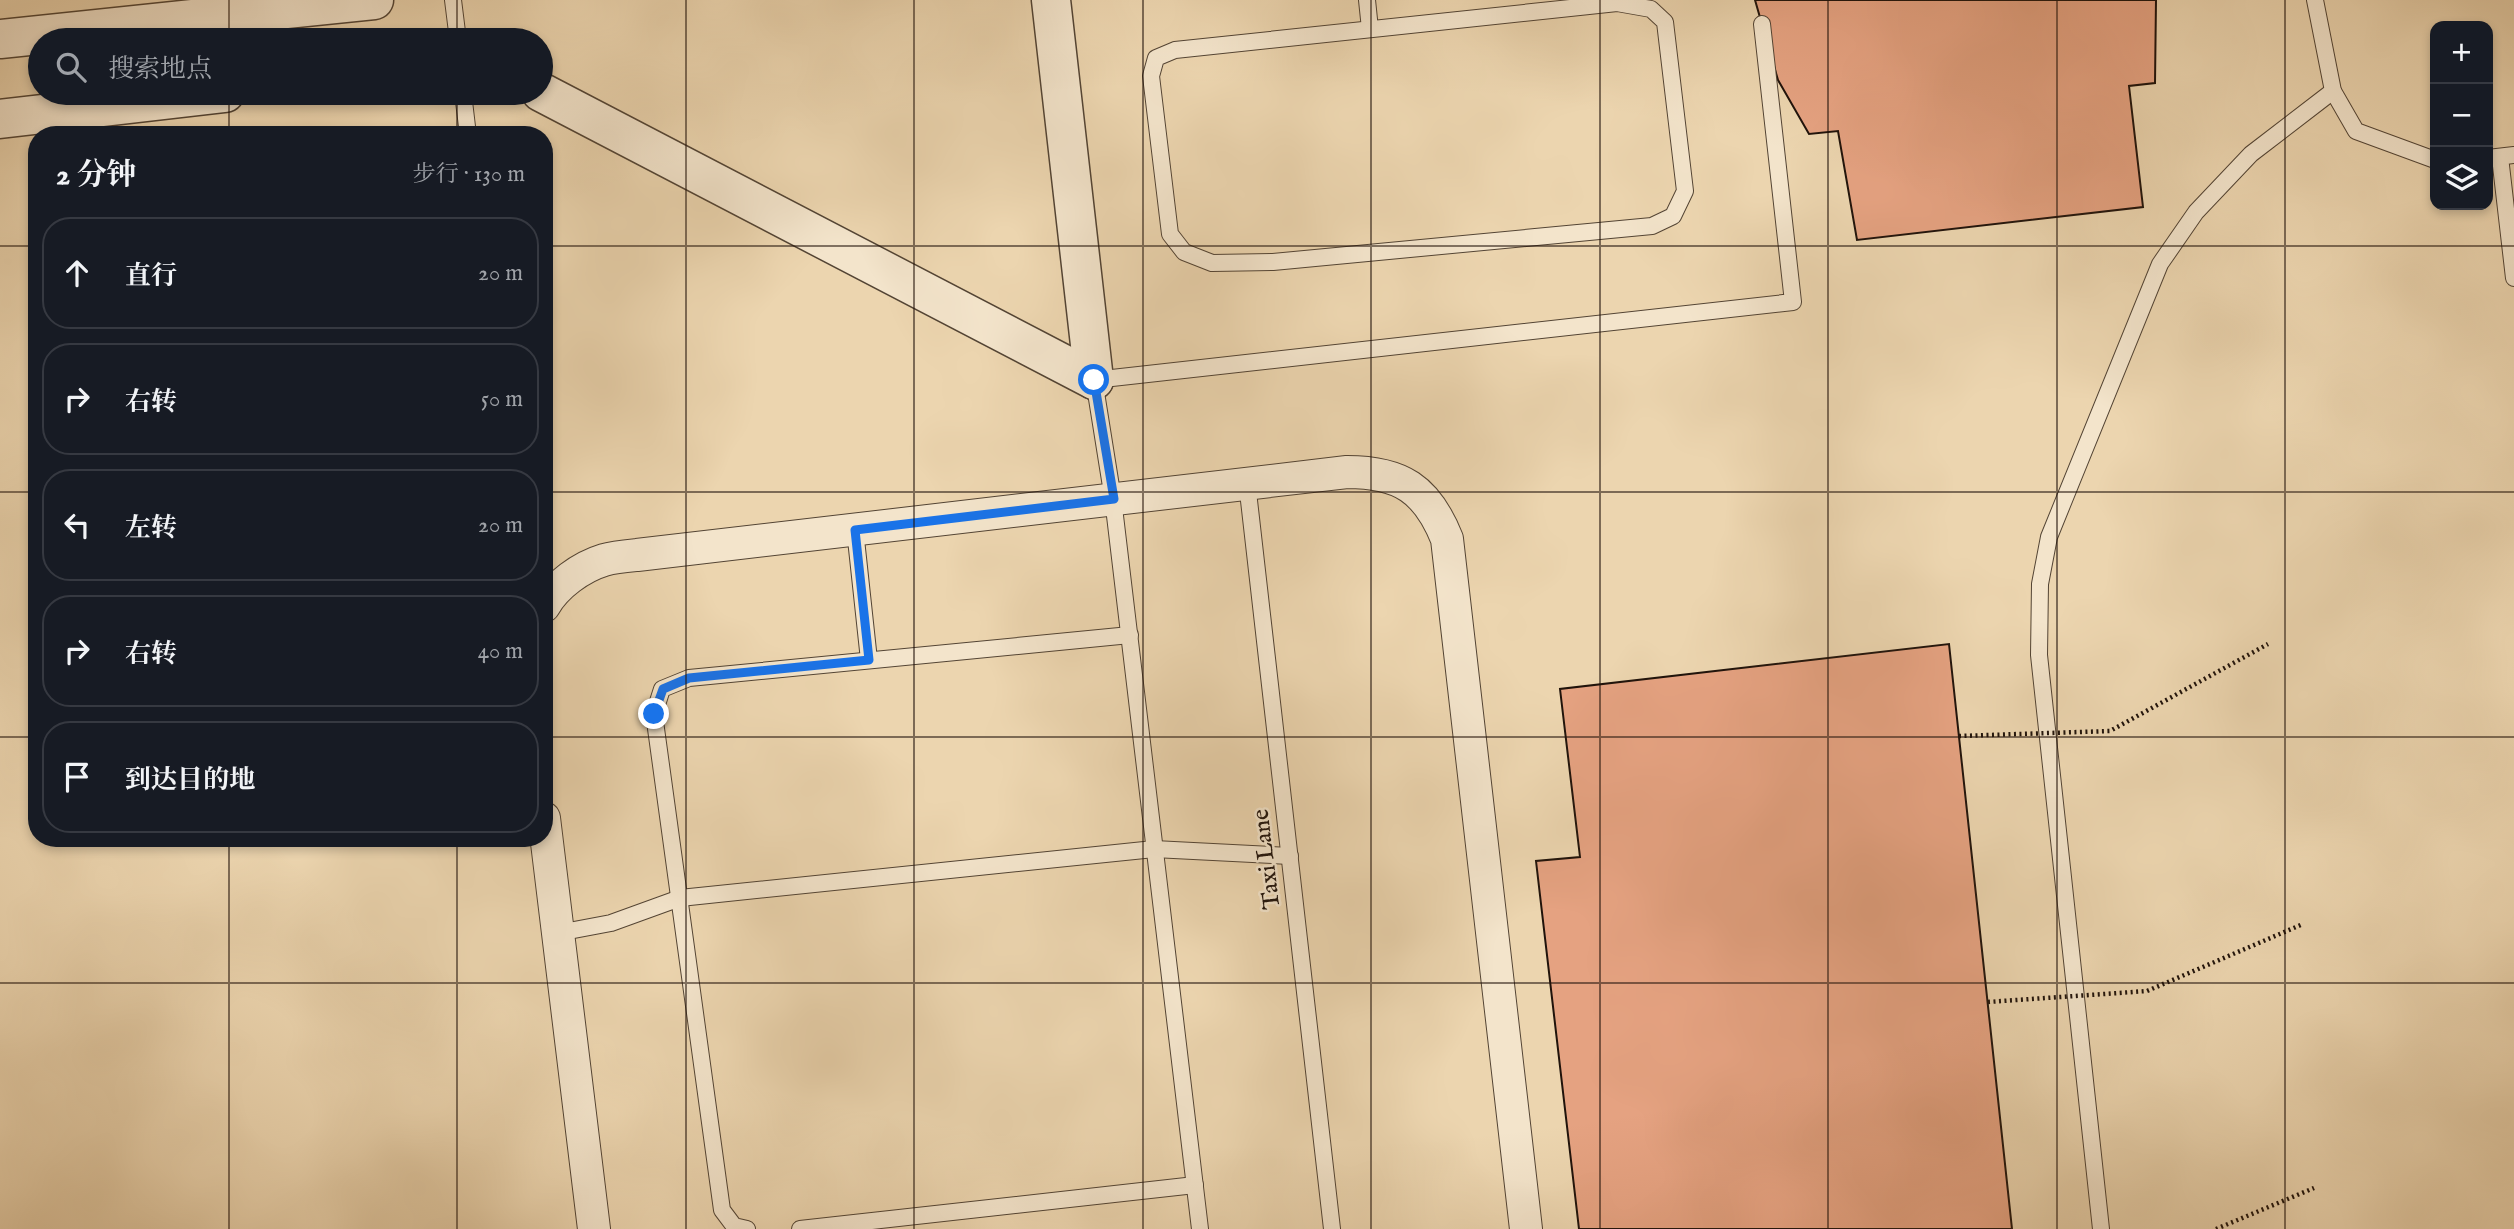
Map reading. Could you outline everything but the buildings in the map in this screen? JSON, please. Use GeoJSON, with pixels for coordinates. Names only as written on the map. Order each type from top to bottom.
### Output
{"type":"FeatureCollection","features":[{"type":"Feature","properties":{"kind":"street"},"geometry":{"type":"LineString","coordinates":[[105,28],[374,0]]}},
{"type":"Feature","properties":{"kind":"street"},"geometry":{"type":"LineString","coordinates":[[1051,0],[1094,380]]}},
{"type":"Feature","properties":{"kind":"street"},"geometry":{"type":"LineString","coordinates":[[0,39],[28,36]]}},
{"type":"Feature","properties":{"kind":"street"},"geometry":{"type":"LineString","coordinates":[[553,98],[1094,380]]}},
{"type":"Feature","properties":{"kind":"street"},"geometry":{"type":"LineString","coordinates":[[0,119],[121,105]]}},
{"type":"Feature","properties":{"kind":"street"},"geometry":{"type":"LineString","coordinates":[[553,594],[574,574],[604,560],[1347,472],[1373,472],[1398,480],[1420,495],[1437,515],[1447,539],[1526,1229]]}},
{"type":"Feature","properties":{"kind":"street"},"geometry":{"type":"LineString","coordinates":[[548,847],[588,1220]]}},
{"type":"Feature","properties":{"kind":"lane"},"geometry":{"type":"LineString","coordinates":[[453,0],[456,28]]}},
{"type":"Feature","properties":{"kind":"lane"},"geometry":{"type":"LineString","coordinates":[[1367,0],[1370,29]]}},
{"type":"Feature","properties":{"kind":"lane"},"geometry":{"type":"LineString","coordinates":[[2315,0],[2333,92],[2356,131],[2430,158]]}},
{"type":"Feature","properties":{"kind":"lane"},"geometry":{"type":"LineString","coordinates":[[1617,4],[1651,9],[1665,22],[1685,191],[1673,216],[1651,226],[1273,262],[1212,263],[1184,252],[1170,234],[1152,76],[1156,58],[1175,50],[1370,29],[1617,4]]}},
{"type":"Feature","properties":{"kind":"lane"},"geometry":{"type":"LineString","coordinates":[[1200,1229],[1114,499],[1094,380],[1793,302],[1762,24]]}},
{"type":"Feature","properties":{"kind":"lane"},"geometry":{"type":"LineString","coordinates":[[2101,1229],[2039,655],[2040,584],[2049,537],[2160,264],[2196,212],[2251,154],[2333,92]]}},
{"type":"Feature","properties":{"kind":"lane"},"geometry":{"type":"LineString","coordinates":[[464,105],[467,126]]}},
{"type":"Feature","properties":{"kind":"lane"},"geometry":{"type":"LineString","coordinates":[[2501,156],[2514,278]]}},
{"type":"Feature","properties":{"kind":"lane","name":"Taxi Lane"},"geometry":{"type":"LineString","coordinates":[[1247,483],[1332,1229]]}},
{"type":"Feature","properties":{"kind":"lane"},"geometry":{"type":"LineString","coordinates":[[855,530],[869,660]]}},
{"type":"Feature","properties":{"kind":"lane"},"geometry":{"type":"LineString","coordinates":[[747,1229],[734,1226],[722,1210],[654,714],[663,689],[689,678],[1130,635]]}},
{"type":"Feature","properties":{"kind":"lane"},"geometry":{"type":"LineString","coordinates":[[558,933],[611,923],[680,898],[1154,849],[1290,856]]}},
{"type":"Feature","properties":{"kind":"lane"},"geometry":{"type":"LineString","coordinates":[[800,1229],[1195,1185]]}},
{"type":"Feature","properties":{"kind":"path"},"geometry":{"type":"LineString","coordinates":[[1959,736],[2110,731],[2268,644]]}},
{"type":"Feature","properties":{"kind":"path"},"geometry":{"type":"LineString","coordinates":[[1988,1002],[2147,990],[2303,924]]}},
{"type":"Feature","properties":{"kind":"path"},"geometry":{"type":"LineString","coordinates":[[2216,1229],[2314,1188]]}},
{"type":"Feature","properties":{"kind":"route"},"geometry":{"type":"LineString","coordinates":[[654,714],[663,689],[689,678],[869,660],[855,530],[1114,499],[1094,380]]}}]}
